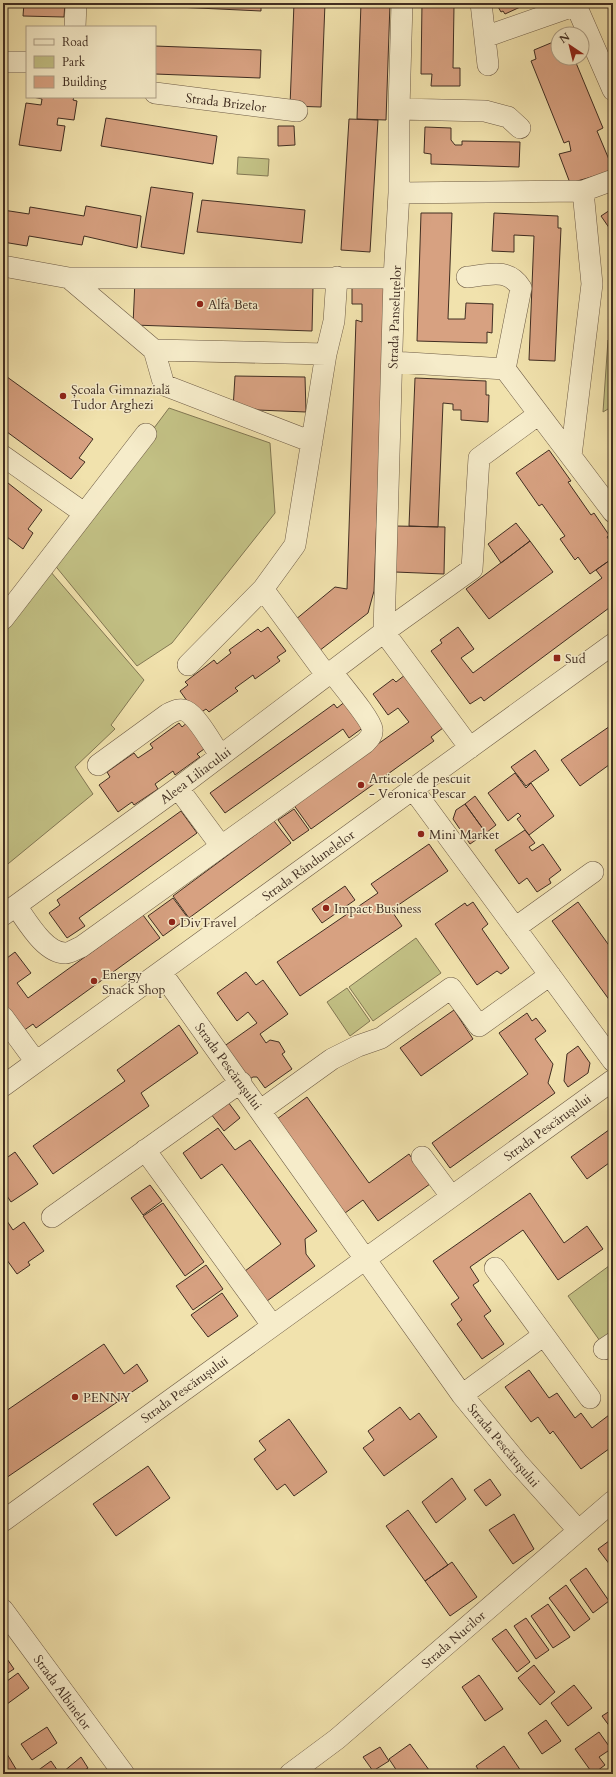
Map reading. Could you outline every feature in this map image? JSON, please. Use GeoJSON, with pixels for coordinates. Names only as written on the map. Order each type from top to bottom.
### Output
{"type":"FeatureCollection","features":[{"type":"Feature","properties":{"kind":"street"},"geometry":{"type":"LineString","coordinates":[[75,26],[76,3]]}},
{"type":"Feature","properties":{"kind":"street","name":"Strada Panseluțelor"},"geometry":{"type":"LineString","coordinates":[[384,632],[394,278],[399,193],[399,110],[402,3]]}},
{"type":"Feature","properties":{"kind":"street"},"geometry":{"type":"LineString","coordinates":[[481,3],[488,65]]}},
{"type":"Feature","properties":{"kind":"street"},"geometry":{"type":"LineString","coordinates":[[485,37],[575,4],[613,90]]}},
{"type":"Feature","properties":{"kind":"street"},"geometry":{"type":"LineString","coordinates":[[3,62],[26,62]]}},
{"type":"Feature","properties":{"kind":"street","name":"Strada Brizelor"},"geometry":{"type":"LineString","coordinates":[[156,93],[297,111]]}},
{"type":"Feature","properties":{"kind":"street"},"geometry":{"type":"LineString","coordinates":[[399,110],[485,111],[508,117],[520,128]]}},
{"type":"Feature","properties":{"kind":"street"},"geometry":{"type":"LineString","coordinates":[[399,193],[583,191],[613,180]]}},
{"type":"Feature","properties":{"kind":"street"},"geometry":{"type":"LineString","coordinates":[[571,456],[592,284],[583,191]]}},
{"type":"Feature","properties":{"kind":"street"},"geometry":{"type":"LineString","coordinates":[[3,266],[69,278],[394,278]]}},
{"type":"Feature","properties":{"kind":"street"},"geometry":{"type":"LineString","coordinates":[[467,277],[505,274],[516,280],[521,288],[505,369],[613,512]]}},
{"type":"Feature","properties":{"kind":"street"},"geometry":{"type":"LineString","coordinates":[[188,665],[263,589],[295,545],[326,354],[334,321],[337,277]]}},
{"type":"Feature","properties":{"kind":"street"},"geometry":{"type":"LineString","coordinates":[[69,278],[154,350],[164,385],[312,442]]}},
{"type":"Feature","properties":{"kind":"street"},"geometry":{"type":"LineString","coordinates":[[154,350],[326,354]]}},
{"type":"Feature","properties":{"kind":"street"},"geometry":{"type":"LineString","coordinates":[[392,362],[505,369]]}},
{"type":"Feature","properties":{"kind":"street","name":"Aleea Liliacului"},"geometry":{"type":"LineString","coordinates":[[9,911],[178,788],[384,632],[472,569],[478,458],[539,414]]}},
{"type":"Feature","properties":{"kind":"street"},"geometry":{"type":"LineString","coordinates":[[3,619],[146,434]]}},
{"type":"Feature","properties":{"kind":"street"},"geometry":{"type":"LineString","coordinates":[[3,456],[84,513]]}},
{"type":"Feature","properties":{"kind":"street"},"geometry":{"type":"LineString","coordinates":[[9,911],[52,950],[66,953],[80,947],[365,743],[371,737],[372,729],[368,719],[329,674],[263,589]]}},
{"type":"Feature","properties":{"kind":"street"},"geometry":{"type":"LineString","coordinates":[[384,632],[470,748]]}},
{"type":"Feature","properties":{"kind":"street","name":"Strada Rândunelelor"},"geometry":{"type":"LineString","coordinates":[[3,1086],[613,644]]}},
{"type":"Feature","properties":{"kind":"street"},"geometry":{"type":"LineString","coordinates":[[98,764],[168,714],[177,710],[185,711],[193,717],[220,755]]}},
{"type":"Feature","properties":{"kind":"street"},"geometry":{"type":"LineString","coordinates":[[178,788],[221,846]]}},
{"type":"Feature","properties":{"kind":"street"},"geometry":{"type":"LineString","coordinates":[[413,789],[613,1061]]}},
{"type":"Feature","properties":{"kind":"street"},"geometry":{"type":"LineString","coordinates":[[515,928],[593,872]]}},
{"type":"Feature","properties":{"kind":"street","name":"Strada Pescărușului"},"geometry":{"type":"LineString","coordinates":[[161,972],[261,1110],[462,1395],[517,1462],[578,1530]]}},
{"type":"Feature","properties":{"kind":"street"},"geometry":{"type":"LineString","coordinates":[[261,1110],[332,1059],[358,1046],[381,1038],[451,988],[479,1026],[550,975]]}},
{"type":"Feature","properties":{"kind":"street"},"geometry":{"type":"LineString","coordinates":[[3,1017],[36,1062]]}},
{"type":"Feature","properties":{"kind":"street","name":"Strada Pescărușului"},"geometry":{"type":"LineString","coordinates":[[3,1521],[272,1325],[613,1080]]}},
{"type":"Feature","properties":{"kind":"street"},"geometry":{"type":"LineString","coordinates":[[52,1217],[241,1082]]}},
{"type":"Feature","properties":{"kind":"street"},"geometry":{"type":"LineString","coordinates":[[145,1150],[272,1325]]}},
{"type":"Feature","properties":{"kind":"street"},"geometry":{"type":"LineString","coordinates":[[422,1157],[451,1196]]}},
{"type":"Feature","properties":{"kind":"street"},"geometry":{"type":"LineString","coordinates":[[495,1268],[590,1398]]}},
{"type":"Feature","properties":{"kind":"street"},"geometry":{"type":"LineString","coordinates":[[462,1395],[544,1335]]}},
{"type":"Feature","properties":{"kind":"street","name":"Strada Nucilor"},"geometry":{"type":"LineString","coordinates":[[290,1774],[337,1739],[613,1501]]}},
{"type":"Feature","properties":{"kind":"street","name":"Strada Albinelor"},"geometry":{"type":"LineString","coordinates":[[3,1610],[124,1774]]}},
{"type":"Feature","properties":{"kind":"green space"},"geometry":{"type":"Polygon","coordinates":[[[238,157],[269,159],[268,176],[237,174],[238,157]]]}},
{"type":"Feature","properties":{"kind":"green space"},"geometry":{"type":"Polygon","coordinates":[[[608,340],[613,347],[613,406],[603,412],[608,340]]]}},
{"type":"Feature","properties":{"kind":"green space"},"geometry":{"type":"Polygon","coordinates":[[[169,408],[270,443],[275,513],[172,643],[137,666],[53,563],[169,408]]]}},
{"type":"Feature","properties":{"kind":"green space"},"geometry":{"type":"Polygon","coordinates":[[[50,571],[144,680],[111,725],[115,729],[75,767],[93,794],[3,868],[3,626],[50,571]]]}},
{"type":"Feature","properties":{"kind":"green space"},"geometry":{"type":"Polygon","coordinates":[[[416,938],[441,973],[373,1021],[349,987],[416,938]]]}},
{"type":"Feature","properties":{"kind":"green space"},"geometry":{"type":"Polygon","coordinates":[[[347,988],[370,1021],[350,1036],[327,1002],[347,988]]]}},
{"type":"Feature","properties":{"kind":"green space"},"geometry":{"type":"Polygon","coordinates":[[[613,1263],[613,1332],[600,1341],[568,1296],[613,1263]]]}},
{"type":"Feature","properties":{"kind":"building"},"geometry":{"type":"Polygon","coordinates":[[[24,3],[65,3],[64,17],[23,16],[24,3]]]}},
{"type":"Feature","properties":{"kind":"building"},"geometry":{"type":"Polygon","coordinates":[[[92,3],[261,3],[261,11],[92,3]]]}},
{"type":"Feature","properties":{"kind":"building"},"geometry":{"type":"Polygon","coordinates":[[[294,3],[325,3],[321,107],[290,106],[294,3]]]}},
{"type":"Feature","properties":{"kind":"building"},"geometry":{"type":"Polygon","coordinates":[[[361,3],[390,3],[386,120],[357,119],[361,3]]]}},
{"type":"Feature","properties":{"kind":"building"},"geometry":{"type":"Polygon","coordinates":[[[422,3],[452,3],[452,6],[454,6],[453,68],[460,68],[460,86],[431,86],[432,74],[421,74],[422,3]]]}},
{"type":"Feature","properties":{"kind":"building"},"geometry":{"type":"Polygon","coordinates":[[[496,3],[529,3],[505,14],[503,11],[501,12],[496,3]]]}},
{"type":"Feature","properties":{"kind":"building"},"geometry":{"type":"Polygon","coordinates":[[[550,43],[550,66],[577,66],[603,128],[597,131],[613,171],[570,183],[559,154],[571,151],[569,141],[564,143],[531,61],[536,59],[534,50],[550,43]]]}},
{"type":"Feature","properties":{"kind":"building"},"geometry":{"type":"Polygon","coordinates":[[[156,46],[261,50],[260,78],[156,74],[156,46]]]}},
{"type":"Feature","properties":{"kind":"building"},"geometry":{"type":"Polygon","coordinates":[[[38,98],[74,98],[73,100],[77,101],[74,120],[58,118],[57,125],[65,126],[61,151],[19,145],[26,103],[41,105],[42,99],[38,98]]]}},
{"type":"Feature","properties":{"kind":"building"},"geometry":{"type":"Polygon","coordinates":[[[106,118],[217,136],[213,164],[101,146],[106,118]]]}},
{"type":"Feature","properties":{"kind":"building"},"geometry":{"type":"Polygon","coordinates":[[[349,119],[378,120],[370,252],[341,250],[349,119]]]}},
{"type":"Feature","properties":{"kind":"building"},"geometry":{"type":"Polygon","coordinates":[[[278,126],[294,126],[295,145],[278,146],[278,126]]]}},
{"type":"Feature","properties":{"kind":"building"},"geometry":{"type":"Polygon","coordinates":[[[425,127],[451,128],[451,140],[455,145],[462,145],[462,141],[520,142],[519,167],[431,164],[431,154],[424,153],[425,127]]]}},
{"type":"Feature","properties":{"kind":"building"},"geometry":{"type":"Polygon","coordinates":[[[151,187],[193,193],[184,254],[141,247],[151,187]]]}},
{"type":"Feature","properties":{"kind":"building"},"geometry":{"type":"Polygon","coordinates":[[[202,200],[305,210],[302,243],[197,232],[202,200]]]}},
{"type":"Feature","properties":{"kind":"building"},"geometry":{"type":"Polygon","coordinates":[[[86,206],[141,216],[137,248],[84,236],[82,245],[29,236],[27,246],[3,242],[3,210],[29,214],[30,207],[84,216],[86,206]]]}},
{"type":"Feature","properties":{"kind":"building"},"geometry":{"type":"Polygon","coordinates":[[[613,208],[613,241],[609,235],[612,232],[601,216],[613,208]]]}},
{"type":"Feature","properties":{"kind":"building"},"geometry":{"type":"Polygon","coordinates":[[[421,213],[452,213],[448,319],[465,319],[466,303],[493,304],[492,333],[487,332],[487,343],[417,341],[421,213]]]}},
{"type":"Feature","properties":{"kind":"building"},"geometry":{"type":"Polygon","coordinates":[[[494,213],[558,216],[558,228],[561,228],[555,361],[529,360],[534,236],[514,235],[514,252],[492,251],[494,213]]]}},
{"type":"Feature","properties":{"kind":"building"},"geometry":{"type":"Polygon","coordinates":[[[135,280],[313,286],[312,331],[133,325],[135,280]]]}},
{"type":"Feature","properties":{"kind":"building"},"geometry":{"type":"Polygon","coordinates":[[[352,284],[386,285],[374,591],[368,613],[319,651],[295,620],[335,587],[347,589],[356,320],[362,322],[362,304],[352,304],[352,284]]]}},
{"type":"Feature","properties":{"kind":"building"},"geometry":{"type":"Polygon","coordinates":[[[3,374],[93,439],[79,458],[85,462],[71,479],[3,429],[3,374]]]}},
{"type":"Feature","properties":{"kind":"building"},"geometry":{"type":"Polygon","coordinates":[[[235,376],[305,377],[306,412],[233,409],[235,376]]]}},
{"type":"Feature","properties":{"kind":"building"},"geometry":{"type":"Polygon","coordinates":[[[415,378],[486,381],[486,395],[489,395],[488,422],[461,420],[461,410],[453,410],[453,404],[443,403],[438,527],[409,526],[415,378]]]}},
{"type":"Feature","properties":{"kind":"building"},"geometry":{"type":"Polygon","coordinates":[[[549,450],[571,481],[568,482],[591,515],[594,513],[609,535],[607,537],[613,546],[613,558],[590,574],[578,557],[575,560],[560,539],[565,536],[542,504],[539,506],[516,473],[549,450]]]}},
{"type":"Feature","properties":{"kind":"building"},"geometry":{"type":"Polygon","coordinates":[[[3,479],[42,510],[28,529],[33,533],[23,549],[3,534],[3,479]]]}},
{"type":"Feature","properties":{"kind":"building"},"geometry":{"type":"Polygon","coordinates":[[[516,523],[530,541],[501,563],[488,544],[516,523]]]}},
{"type":"Feature","properties":{"kind":"building"},"geometry":{"type":"Polygon","coordinates":[[[396,526],[445,527],[444,574],[395,572],[396,526]]]}},
{"type":"Feature","properties":{"kind":"building"},"geometry":{"type":"Polygon","coordinates":[[[530,541],[553,572],[489,619],[466,589],[530,541]]]}},
{"type":"Feature","properties":{"kind":"building"},"geometry":{"type":"Polygon","coordinates":[[[613,558],[613,605],[484,701],[481,697],[470,704],[431,651],[442,643],[440,640],[458,627],[474,649],[461,658],[473,673],[602,578],[596,570],[613,558]]]}},
{"type":"Feature","properties":{"kind":"building"},"geometry":{"type":"Polygon","coordinates":[[[268,627],[286,651],[277,657],[280,661],[255,679],[253,675],[235,688],[238,691],[209,712],[206,709],[197,715],[180,691],[188,685],[185,682],[214,660],[217,664],[231,653],[229,650],[258,629],[261,632],[268,627]]]}},
{"type":"Feature","properties":{"kind":"building"},"geometry":{"type":"Polygon","coordinates":[[[405,675],[443,728],[431,737],[434,741],[311,829],[293,804],[409,722],[398,708],[388,715],[373,694],[393,679],[396,682],[405,675]]]}},
{"type":"Feature","properties":{"kind":"building"},"geometry":{"type":"Polygon","coordinates":[[[346,701],[364,727],[349,738],[343,729],[225,813],[210,793],[334,704],[337,708],[346,701]]]}},
{"type":"Feature","properties":{"kind":"building"},"geometry":{"type":"Polygon","coordinates":[[[189,721],[207,747],[197,754],[200,757],[175,775],[173,771],[155,784],[158,789],[134,805],[132,802],[118,812],[99,785],[110,777],[107,772],[134,753],[138,758],[153,748],[150,744],[179,723],[182,727],[189,721]]]}},
{"type":"Feature","properties":{"kind":"building"},"geometry":{"type":"Polygon","coordinates":[[[613,724],[613,762],[580,786],[561,760],[613,724]]]}},
{"type":"Feature","properties":{"kind":"building"},"geometry":{"type":"Polygon","coordinates":[[[535,750],[549,770],[526,786],[511,767],[535,750]]]}},
{"type":"Feature","properties":{"kind":"building"},"geometry":{"type":"Polygon","coordinates":[[[515,773],[526,788],[531,783],[554,816],[529,835],[517,819],[521,816],[518,813],[508,821],[488,793],[515,773]]]}},
{"type":"Feature","properties":{"kind":"building"},"geometry":{"type":"Polygon","coordinates":[[[475,796],[496,825],[486,833],[465,804],[475,796]]]}},
{"type":"Feature","properties":{"kind":"building"},"geometry":{"type":"Polygon","coordinates":[[[465,804],[486,833],[470,844],[453,819],[456,810],[465,804]]]}},
{"type":"Feature","properties":{"kind":"building"},"geometry":{"type":"Polygon","coordinates":[[[294,809],[309,830],[293,841],[278,820],[294,809]]]}},
{"type":"Feature","properties":{"kind":"building"},"geometry":{"type":"Polygon","coordinates":[[[181,811],[197,833],[79,918],[85,926],[67,938],[49,913],[60,905],[57,900],[181,811]]]}},
{"type":"Feature","properties":{"kind":"building"},"geometry":{"type":"Polygon","coordinates":[[[274,821],[291,843],[189,918],[173,896],[274,821]]]}},
{"type":"Feature","properties":{"kind":"building"},"geometry":{"type":"Polygon","coordinates":[[[525,830],[535,843],[529,847],[532,851],[543,844],[561,870],[549,879],[551,883],[537,892],[527,878],[519,884],[495,850],[525,830]]]}},
{"type":"Feature","properties":{"kind":"building"},"geometry":{"type":"Polygon","coordinates":[[[429,844],[448,871],[391,910],[402,926],[300,996],[277,962],[378,893],[371,884],[429,844]]]}},
{"type":"Feature","properties":{"kind":"building"},"geometry":{"type":"Polygon","coordinates":[[[345,886],[355,900],[322,923],[312,909],[345,886]]]}},
{"type":"Feature","properties":{"kind":"building"},"geometry":{"type":"Polygon","coordinates":[[[173,898],[188,918],[163,936],[148,916],[173,898]]]}},
{"type":"Feature","properties":{"kind":"building"},"geometry":{"type":"Polygon","coordinates":[[[473,902],[488,924],[482,929],[509,968],[501,974],[497,971],[477,985],[435,924],[465,903],[467,906],[473,902]]]}},
{"type":"Feature","properties":{"kind":"building"},"geometry":{"type":"Polygon","coordinates":[[[578,902],[613,951],[613,1005],[552,921],[578,902]]]}},
{"type":"Feature","properties":{"kind":"building"},"geometry":{"type":"Polygon","coordinates":[[[143,915],[160,938],[36,1028],[33,1024],[23,1031],[3,1004],[3,961],[15,952],[31,973],[17,983],[28,998],[143,915]]]}},
{"type":"Feature","properties":{"kind":"building"},"geometry":{"type":"Polygon","coordinates":[[[246,972],[256,985],[263,980],[288,1014],[260,1034],[266,1043],[270,1040],[279,1042],[285,1052],[282,1054],[292,1069],[265,1088],[257,1077],[253,1077],[248,1080],[223,1047],[257,1023],[248,1012],[237,1021],[217,993],[246,972]]]}},
{"type":"Feature","properties":{"kind":"building"},"geometry":{"type":"Polygon","coordinates":[[[454,1010],[473,1039],[421,1076],[400,1048],[454,1010]]]}},
{"type":"Feature","properties":{"kind":"building"},"geometry":{"type":"Polygon","coordinates":[[[527,1013],[532,1021],[536,1018],[546,1031],[535,1039],[553,1064],[548,1083],[555,1093],[450,1168],[432,1143],[528,1074],[499,1033],[527,1013]]]}},
{"type":"Feature","properties":{"kind":"building"},"geometry":{"type":"Polygon","coordinates":[[[179,1025],[198,1053],[141,1093],[149,1106],[53,1174],[33,1146],[125,1081],[117,1070],[179,1025]]]}},
{"type":"Feature","properties":{"kind":"building"},"geometry":{"type":"Polygon","coordinates":[[[613,1031],[613,1042],[608,1035],[613,1031]]]}},
{"type":"Feature","properties":{"kind":"building"},"geometry":{"type":"Polygon","coordinates":[[[578,1046],[590,1063],[588,1073],[568,1087],[564,1081],[567,1054],[578,1046]]]}},
{"type":"Feature","properties":{"kind":"building"},"geometry":{"type":"Polygon","coordinates":[[[307,1097],[369,1183],[409,1154],[430,1184],[378,1221],[363,1200],[345,1213],[277,1119],[307,1097]]]}},
{"type":"Feature","properties":{"kind":"building"},"geometry":{"type":"Polygon","coordinates":[[[228,1102],[240,1118],[224,1131],[211,1114],[228,1102]]]}},
{"type":"Feature","properties":{"kind":"building"},"geometry":{"type":"Polygon","coordinates":[[[613,1127],[613,1168],[609,1163],[587,1179],[571,1157],[613,1127]]]}},
{"type":"Feature","properties":{"kind":"building"},"geometry":{"type":"Polygon","coordinates":[[[218,1128],[235,1150],[250,1140],[317,1231],[305,1239],[306,1254],[315,1266],[267,1301],[245,1271],[281,1244],[222,1164],[201,1179],[183,1153],[218,1128]]]}},
{"type":"Feature","properties":{"kind":"building"},"geometry":{"type":"Polygon","coordinates":[[[3,1150],[8,1157],[15,1152],[38,1184],[11,1202],[3,1190],[3,1150]]]}},
{"type":"Feature","properties":{"kind":"building"},"geometry":{"type":"Polygon","coordinates":[[[150,1185],[162,1201],[143,1215],[131,1198],[150,1185]]]}},
{"type":"Feature","properties":{"kind":"building"},"geometry":{"type":"Polygon","coordinates":[[[530,1193],[564,1243],[587,1226],[603,1249],[558,1280],[523,1230],[470,1267],[479,1281],[473,1285],[491,1311],[484,1316],[504,1344],[482,1359],[457,1324],[462,1320],[451,1304],[459,1298],[433,1261],[530,1193]]]}},
{"type":"Feature","properties":{"kind":"building"},"geometry":{"type":"Polygon","coordinates":[[[163,1203],[204,1262],[185,1276],[143,1216],[163,1203]]]}},
{"type":"Feature","properties":{"kind":"building"},"geometry":{"type":"Polygon","coordinates":[[[3,1215],[13,1230],[24,1222],[44,1251],[28,1262],[30,1265],[17,1274],[4,1256],[3,1257],[3,1215]]]}},
{"type":"Feature","properties":{"kind":"building"},"geometry":{"type":"Polygon","coordinates":[[[206,1265],[223,1289],[193,1310],[176,1286],[206,1265]]]}},
{"type":"Feature","properties":{"kind":"building"},"geometry":{"type":"Polygon","coordinates":[[[222,1293],[238,1316],[208,1337],[191,1315],[222,1293]]]}},
{"type":"Feature","properties":{"kind":"building","name":"PENNY"},"geometry":{"type":"Polygon","coordinates":[[[104,1344],[124,1374],[137,1364],[148,1381],[3,1480],[3,1413],[104,1344]]]}},
{"type":"Feature","properties":{"kind":"building"},"geometry":{"type":"Polygon","coordinates":[[[529,1370],[549,1398],[557,1393],[575,1418],[581,1413],[592,1428],[613,1412],[613,1446],[581,1469],[553,1431],[550,1434],[538,1417],[531,1422],[505,1387],[529,1370]]]}},
{"type":"Feature","properties":{"kind":"building"},"geometry":{"type":"Polygon","coordinates":[[[400,1407],[410,1420],[419,1413],[437,1437],[384,1476],[363,1448],[374,1440],[368,1431],[400,1407]]]}},
{"type":"Feature","properties":{"kind":"building"},"geometry":{"type":"Polygon","coordinates":[[[289,1419],[327,1472],[294,1496],[285,1484],[277,1490],[254,1459],[266,1450],[259,1441],[289,1419]]]}},
{"type":"Feature","properties":{"kind":"building"},"geometry":{"type":"Polygon","coordinates":[[[148,1466],[170,1498],[116,1536],[93,1504],[148,1466]]]}},
{"type":"Feature","properties":{"kind":"building"},"geometry":{"type":"Polygon","coordinates":[[[452,1478],[466,1499],[436,1523],[422,1502],[452,1478]]]}},
{"type":"Feature","properties":{"kind":"building"},"geometry":{"type":"Polygon","coordinates":[[[490,1479],[501,1495],[486,1506],[474,1490],[490,1479]]]}},
{"type":"Feature","properties":{"kind":"building"},"geometry":{"type":"Polygon","coordinates":[[[408,1510],[448,1565],[425,1581],[386,1526],[408,1510]]]}},
{"type":"Feature","properties":{"kind":"building"},"geometry":{"type":"Polygon","coordinates":[[[514,1514],[534,1549],[513,1564],[489,1530],[514,1514]]]}},
{"type":"Feature","properties":{"kind":"building"},"geometry":{"type":"Polygon","coordinates":[[[613,1538],[613,1569],[598,1549],[613,1538]]]}},
{"type":"Feature","properties":{"kind":"building"},"geometry":{"type":"Polygon","coordinates":[[[452,1562],[477,1597],[450,1616],[425,1581],[452,1562]]]}},
{"type":"Feature","properties":{"kind":"building"},"geometry":{"type":"Polygon","coordinates":[[[586,1568],[609,1601],[593,1613],[570,1580],[586,1568]]]}},
{"type":"Feature","properties":{"kind":"building"},"geometry":{"type":"Polygon","coordinates":[[[566,1585],[590,1619],[574,1631],[549,1598],[566,1585]]]}},
{"type":"Feature","properties":{"kind":"building"},"geometry":{"type":"Polygon","coordinates":[[[548,1604],[570,1637],[553,1648],[531,1616],[548,1604]]]}},
{"type":"Feature","properties":{"kind":"building"},"geometry":{"type":"Polygon","coordinates":[[[526,1618],[549,1650],[536,1659],[514,1626],[526,1618]]]}},
{"type":"Feature","properties":{"kind":"building"},"geometry":{"type":"Polygon","coordinates":[[[506,1629],[530,1662],[517,1672],[492,1639],[506,1629]]]}},
{"type":"Feature","properties":{"kind":"building"},"geometry":{"type":"Polygon","coordinates":[[[3,1653],[14,1669],[3,1676],[3,1653]]]}},
{"type":"Feature","properties":{"kind":"building"},"geometry":{"type":"Polygon","coordinates":[[[534,1665],[555,1692],[540,1705],[518,1678],[534,1665]]]}},
{"type":"Feature","properties":{"kind":"building"},"geometry":{"type":"Polygon","coordinates":[[[18,1673],[29,1688],[3,1707],[3,1684],[18,1673]]]}},
{"type":"Feature","properties":{"kind":"building"},"geometry":{"type":"Polygon","coordinates":[[[479,1675],[503,1709],[485,1721],[462,1687],[479,1675]]]}},
{"type":"Feature","properties":{"kind":"building"},"geometry":{"type":"Polygon","coordinates":[[[574,1685],[592,1708],[568,1726],[551,1703],[574,1685]]]}},
{"type":"Feature","properties":{"kind":"building"},"geometry":{"type":"Polygon","coordinates":[[[613,1709],[613,1731],[602,1716],[613,1709]]]}},
{"type":"Feature","properties":{"kind":"building"},"geometry":{"type":"Polygon","coordinates":[[[546,1720],[561,1741],[542,1754],[528,1733],[546,1720]]]}},
{"type":"Feature","properties":{"kind":"building"},"geometry":{"type":"Polygon","coordinates":[[[47,1727],[57,1743],[32,1760],[21,1744],[47,1727]]]}},
{"type":"Feature","properties":{"kind":"building"},"geometry":{"type":"Polygon","coordinates":[[[599,1732],[611,1749],[599,1757],[605,1765],[593,1774],[575,1749],[599,1732]]]}},
{"type":"Feature","properties":{"kind":"building"},"geometry":{"type":"Polygon","coordinates":[[[410,1744],[432,1774],[399,1774],[389,1759],[410,1744]]]}},
{"type":"Feature","properties":{"kind":"building"},"geometry":{"type":"Polygon","coordinates":[[[504,1746],[523,1774],[481,1774],[476,1766],[504,1746]]]}},
{"type":"Feature","properties":{"kind":"building"},"geometry":{"type":"Polygon","coordinates":[[[380,1747],[389,1761],[373,1771],[363,1757],[380,1747]]]}},
{"type":"Feature","properties":{"kind":"building"},"geometry":{"type":"Polygon","coordinates":[[[7,1754],[16,1769],[9,1774],[3,1774],[3,1756],[7,1754]]]}},
{"type":"Feature","properties":{"kind":"building"},"geometry":{"type":"Polygon","coordinates":[[[81,1757],[88,1768],[79,1774],[64,1774],[63,1772],[81,1757]]]}},
{"type":"Feature","properties":{"kind":"building"},"geometry":{"type":"Polygon","coordinates":[[[51,1761],[60,1774],[33,1774],[51,1761]]]}},
{"type":"Feature","properties":{"kind":"place","name":"Alfa Beta"},"geometry":{"type":"Point","coordinates":[200,304]}},
{"type":"Feature","properties":{"kind":"place","name":"Școala Gimnazială Tudor Arghezi"},"geometry":{"type":"Point","coordinates":[63,396]}},
{"type":"Feature","properties":{"kind":"place","name":"Sud"},"geometry":{"type":"Point","coordinates":[557,658]}},
{"type":"Feature","properties":{"kind":"place","name":"Articole de pescuit - Veronica Pescar"},"geometry":{"type":"Point","coordinates":[361,785]}},
{"type":"Feature","properties":{"kind":"place","name":"Mini Market"},"geometry":{"type":"Point","coordinates":[421,834]}},
{"type":"Feature","properties":{"kind":"place","name":"Impact Business"},"geometry":{"type":"Point","coordinates":[326,908]}},
{"type":"Feature","properties":{"kind":"place","name":"DivTravel"},"geometry":{"type":"Point","coordinates":[172,922]}},
{"type":"Feature","properties":{"kind":"place","name":"Energy Snack Shop"},"geometry":{"type":"Point","coordinates":[94,981]}},
{"type":"Feature","properties":{"kind":"place","name":"PENNY"},"geometry":{"type":"Point","coordinates":[75,1397]}}]}
